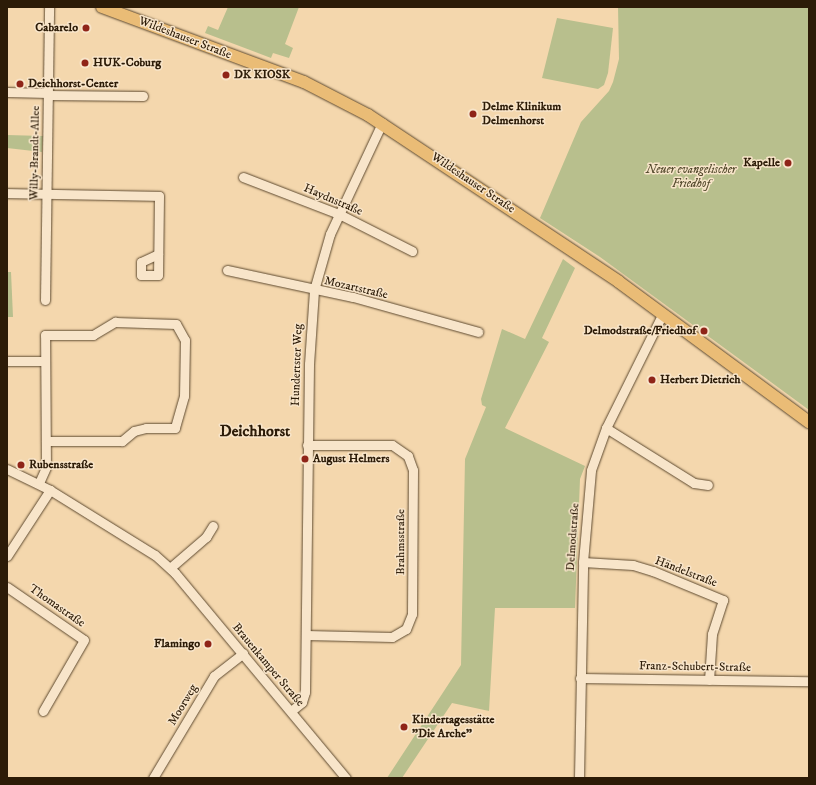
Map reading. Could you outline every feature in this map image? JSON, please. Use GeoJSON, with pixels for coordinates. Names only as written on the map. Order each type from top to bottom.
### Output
{"type":"FeatureCollection","features":[{"type":"Feature","properties":{"kind":"main road","name":"Wildeshauser Straße"},"geometry":{"type":"LineString","coordinates":[[102,7],[304,82],[331,94],[382,123],[451,168],[663,313],[809,422]]}},
{"type":"Feature","properties":{"kind":"street","name":"Willy-Brandt-Allee"},"geometry":{"type":"LineString","coordinates":[[45,300],[50,7]]}},
{"type":"Feature","properties":{"kind":"street"},"geometry":{"type":"LineString","coordinates":[[7,92],[143,96]]}},
{"type":"Feature","properties":{"kind":"street","name":"Hundertster Weg"},"geometry":{"type":"LineString","coordinates":[[291,711],[302,702],[305,692],[307,445],[310,333],[314,290],[330,234],[382,123]]}},
{"type":"Feature","properties":{"kind":"street","name":"Haydnstraße"},"geometry":{"type":"LineString","coordinates":[[242,176],[339,214],[412,251]]}},
{"type":"Feature","properties":{"kind":"street"},"geometry":{"type":"LineString","coordinates":[[7,192],[159,196],[158,254]]}},
{"type":"Feature","properties":{"kind":"street","name":"Mozartstraße"},"geometry":{"type":"LineString","coordinates":[[227,270],[314,290],[353,297],[478,332]]}},
{"type":"Feature","properties":{"kind":"street","name":"Delmodstraße"},"geometry":{"type":"LineString","coordinates":[[579,778],[583,562],[591,470],[606,428],[663,313]]}},
{"type":"Feature","properties":{"kind":"street"},"geometry":{"type":"LineString","coordinates":[[39,483],[46,466],[45,335],[93,335],[115,322],[176,324],[185,340],[184,396],[175,428],[146,428],[134,431],[122,441],[46,441]]}},
{"type":"Feature","properties":{"kind":"street"},"geometry":{"type":"LineString","coordinates":[[7,361],[45,361]]}},
{"type":"Feature","properties":{"kind":"street"},"geometry":{"type":"LineString","coordinates":[[606,428],[694,483],[708,484]]}},
{"type":"Feature","properties":{"kind":"street","name":"Brahmsstraße"},"geometry":{"type":"LineString","coordinates":[[306,635],[397,636],[406,629],[412,614],[413,470],[408,456],[392,445],[307,445]]}},
{"type":"Feature","properties":{"kind":"street","name":"Brauenkamper Straße"},"geometry":{"type":"LineString","coordinates":[[7,469],[39,483],[155,555],[170,568],[346,778]]}},
{"type":"Feature","properties":{"kind":"street"},"geometry":{"type":"LineString","coordinates":[[7,556],[50,490]]}},
{"type":"Feature","properties":{"kind":"street"},"geometry":{"type":"LineString","coordinates":[[170,568],[206,537],[213,526]]}},
{"type":"Feature","properties":{"kind":"street","name":"Händelstraße"},"geometry":{"type":"LineString","coordinates":[[583,562],[633,565],[653,571],[723,600],[712,634],[708,680]]}},
{"type":"Feature","properties":{"kind":"street","name":"Thomastraße"},"geometry":{"type":"LineString","coordinates":[[7,587],[84,640],[43,711]]}},
{"type":"Feature","properties":{"kind":"street","name":"Moorweg"},"geometry":{"type":"LineString","coordinates":[[153,778],[214,676],[242,653]]}},
{"type":"Feature","properties":{"kind":"street","name":"Franz-Schubert-Straße"},"geometry":{"type":"LineString","coordinates":[[580,678],[809,681]]}},
{"type":"Feature","properties":{"kind":"green space"},"geometry":{"type":"Polygon","coordinates":[[[228,7],[299,7],[285,44],[293,48],[289,58],[273,53],[271,58],[205,33],[208,26],[218,30],[228,7]]]}},
{"type":"Feature","properties":{"kind":"green space","name":"Neuer evangelischer Friedhof"},"geometry":{"type":"Polygon","coordinates":[[[618,7],[809,7],[809,410],[600,257],[540,218],[581,122],[609,91],[613,82],[619,59],[618,7]]]}},
{"type":"Feature","properties":{"kind":"green space"},"geometry":{"type":"Polygon","coordinates":[[[557,18],[613,28],[608,73],[604,85],[598,89],[542,78],[557,18]]]}},
{"type":"Feature","properties":{"kind":"green space"},"geometry":{"type":"Polygon","coordinates":[[[7,135],[43,136],[42,152],[7,148],[7,135]]]}},
{"type":"Feature","properties":{"kind":"green space"},"geometry":{"type":"Polygon","coordinates":[[[563,259],[575,268],[542,338],[549,342],[505,428],[585,466],[580,479],[575,608],[495,608],[489,711],[452,703],[402,778],[387,778],[461,665],[465,459],[486,407],[482,405],[481,399],[502,329],[525,339],[563,259]]]}},
{"type":"Feature","properties":{"kind":"green space"},"geometry":{"type":"Polygon","coordinates":[[[7,272],[11,272],[13,317],[7,317],[7,272]]]}},
{"type":"Feature","properties":{"kind":"place","name":"Cabarelo"},"geometry":{"type":"Point","coordinates":[86,28]}},
{"type":"Feature","properties":{"kind":"place","name":"HUK-Coburg"},"geometry":{"type":"Point","coordinates":[85,63]}},
{"type":"Feature","properties":{"kind":"place","name":"DK KIOSK"},"geometry":{"type":"Point","coordinates":[226,75]}},
{"type":"Feature","properties":{"kind":"place","name":"Deichhorst-Center"},"geometry":{"type":"Point","coordinates":[20,84]}},
{"type":"Feature","properties":{"kind":"place","name":"Delme Klinikum Delmenhorst"},"geometry":{"type":"Point","coordinates":[473,114]}},
{"type":"Feature","properties":{"kind":"place","name":"Kapelle"},"geometry":{"type":"Point","coordinates":[788,163]}},
{"type":"Feature","properties":{"kind":"place","name":"Delmodstraße/Friedhof"},"geometry":{"type":"Point","coordinates":[704,331]}},
{"type":"Feature","properties":{"kind":"place","name":"Herbert Dietrich"},"geometry":{"type":"Point","coordinates":[652,380]}},
{"type":"Feature","properties":{"kind":"place","name":"August Helmers"},"geometry":{"type":"Point","coordinates":[305,459]}},
{"type":"Feature","properties":{"kind":"place","name":"Rubensstraße"},"geometry":{"type":"Point","coordinates":[21,465]}},
{"type":"Feature","properties":{"kind":"place","name":"Flamingo"},"geometry":{"type":"Point","coordinates":[208,644]}},
{"type":"Feature","properties":{"kind":"place","name":"Kindertagesstätte \"Die Arche\""},"geometry":{"type":"Point","coordinates":[404,727]}},
{"type":"Feature","properties":{"kind":"district","name":"Deichhorst"},"geometry":{"type":"Point","coordinates":[255,431]}}]}
